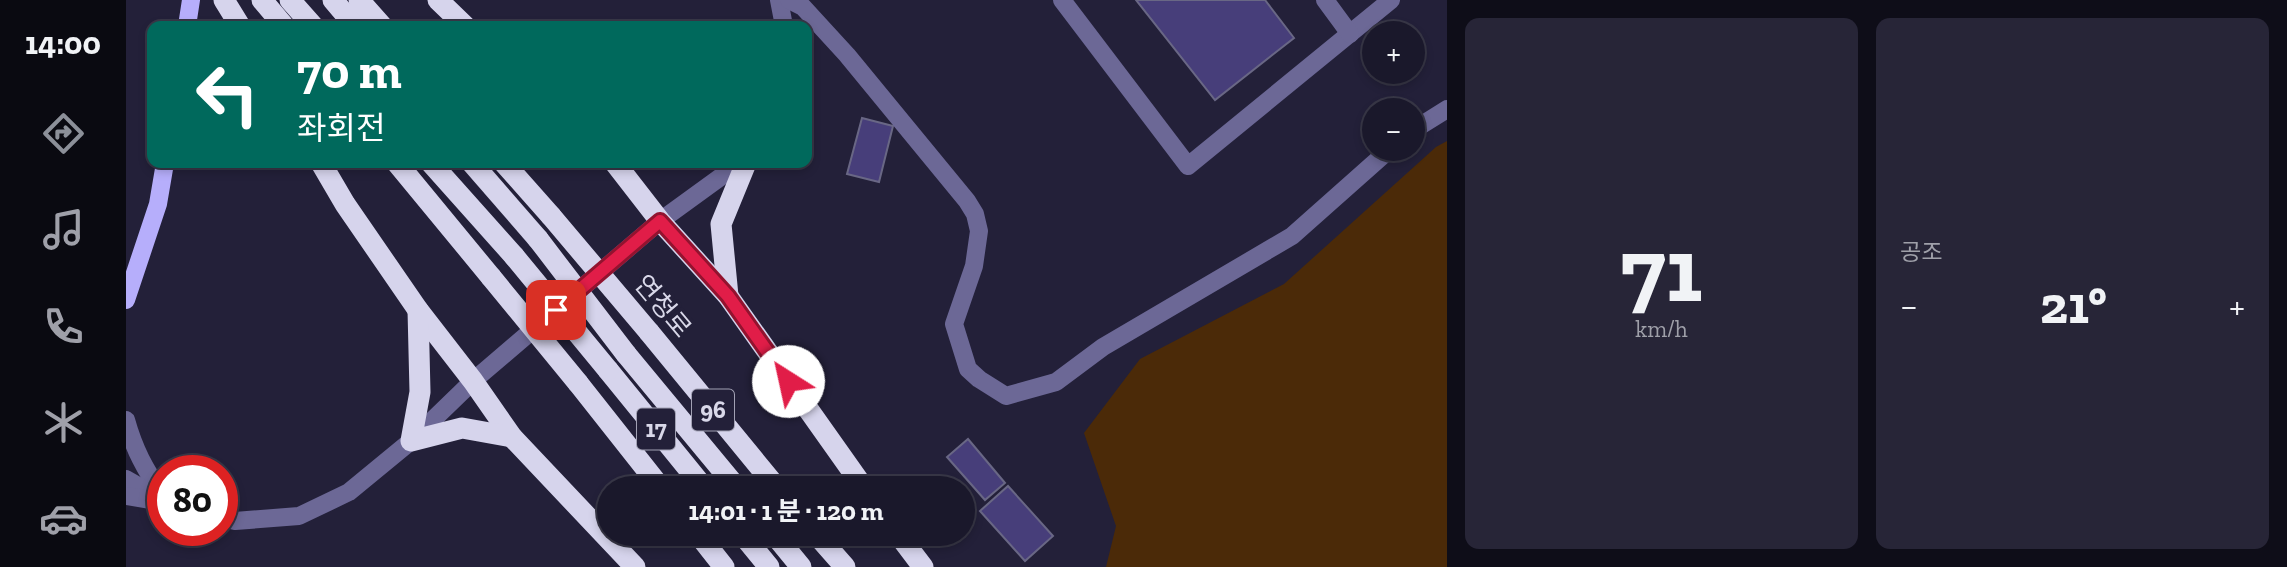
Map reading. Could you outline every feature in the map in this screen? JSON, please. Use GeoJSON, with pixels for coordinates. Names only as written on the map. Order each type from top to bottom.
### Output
{"type":"FeatureCollection","features":[{"type":"Feature","properties":{"kind":"highway"},"geometry":{"type":"LineString","coordinates":[[224,0],[237,21]]}},
{"type":"Feature","properties":{"kind":"highway"},"geometry":{"type":"LineString","coordinates":[[262,0],[280,21]]}},
{"type":"Feature","properties":{"kind":"highway"},"geometry":{"type":"LineString","coordinates":[[290,0],[309,21]]}},
{"type":"Feature","properties":{"kind":"highway"},"geometry":{"type":"LineString","coordinates":[[333,0],[351,21]]}},
{"type":"Feature","properties":{"kind":"highway"},"geometry":{"type":"LineString","coordinates":[[359,0],[378,21]]}},
{"type":"Feature","properties":{"kind":"highway"},"geometry":{"type":"LineString","coordinates":[[438,0],[460,21]]}},
{"type":"Feature","properties":{"kind":"highway"},"geometry":{"type":"LineString","coordinates":[[324,168],[345,204],[418,310],[512,437],[635,567]]}},
{"type":"Feature","properties":{"kind":"highway"},"geometry":{"type":"LineString","coordinates":[[401,168],[652,476]]}},
{"type":"Feature","properties":{"kind":"highway","name":"17"},"geometry":{"type":"LineString","coordinates":[[435,168],[514,256],[694,476]]}},
{"type":"Feature","properties":{"kind":"highway","name":"17"},"geometry":{"type":"LineString","coordinates":[[476,168],[538,239],[626,354],[727,476]]}},
{"type":"Feature","properties":{"kind":"highway","name":"연청로"},"geometry":{"type":"LineString","coordinates":[[508,168],[649,332],[767,476]]}},
{"type":"Feature","properties":{"kind":"highway"},"geometry":{"type":"LineString","coordinates":[[619,168],[660,221],[728,296],[856,476]]}},
{"type":"Feature","properties":{"kind":"highway"},"geometry":{"type":"LineString","coordinates":[[728,296],[721,223],[744,168]]}},
{"type":"Feature","properties":{"kind":"highway"},"geometry":{"type":"LineString","coordinates":[[418,310],[420,393],[411,441],[462,428],[512,437]]}},
{"type":"Feature","properties":{"kind":"highway"},"geometry":{"type":"LineString","coordinates":[[707,546],[724,567]]}},
{"type":"Feature","properties":{"kind":"highway"},"geometry":{"type":"LineString","coordinates":[[752,546],[769,567]]}},
{"type":"Feature","properties":{"kind":"highway"},"geometry":{"type":"LineString","coordinates":[[784,546],[801,567]]}},
{"type":"Feature","properties":{"kind":"highway"},"geometry":{"type":"LineString","coordinates":[[827,546],[845,567]]}},
{"type":"Feature","properties":{"kind":"highway"},"geometry":{"type":"LineString","coordinates":[[907,546],[923,567]]}},
{"type":"Feature","properties":{"kind":"main road"},"geometry":{"type":"LineString","coordinates":[[188,21],[191,0]]}},
{"type":"Feature","properties":{"kind":"main road"},"geometry":{"type":"LineString","coordinates":[[126,300],[158,204],[164,168]]}},
{"type":"Feature","properties":{"kind":"street"},"geometry":{"type":"LineString","coordinates":[[779,0],[783,21]]}},
{"type":"Feature","properties":{"kind":"street"},"geometry":{"type":"LineString","coordinates":[[789,0],[803,7],[847,55],[975,214],[979,231],[974,266],[954,324],[968,369],[1006,396],[1056,382],[1103,347],[1292,236],[1376,161]]}},
{"type":"Feature","properties":{"kind":"street"},"geometry":{"type":"LineString","coordinates":[[1062,0],[1188,166],[1391,0]]}},
{"type":"Feature","properties":{"kind":"street"},"geometry":{"type":"LineString","coordinates":[[1325,0],[1350,34]]}},
{"type":"Feature","properties":{"kind":"street"},"geometry":{"type":"LineString","coordinates":[[1425,123],[1447,109]]}},
{"type":"Feature","properties":{"kind":"street"},"geometry":{"type":"LineString","coordinates":[[238,521],[299,516],[349,492],[411,441],[473,381],[660,221],[734,168]]}},
{"type":"Feature","properties":{"kind":"street"},"geometry":{"type":"LineString","coordinates":[[126,420],[133,446],[147,472]]}},
{"type":"Feature","properties":{"kind":"street"},"geometry":{"type":"LineString","coordinates":[[126,479],[147,490]]}},
{"type":"Feature","properties":{"kind":"street"},"geometry":{"type":"LineString","coordinates":[[126,496],[147,498]]}},
{"type":"Feature","properties":{"kind":"shaded area"},"geometry":{"type":"Polygon","coordinates":[[[1447,141],[1447,567],[1106,567],[1116,526],[1084,433],[1140,359],[1284,284],[1420,161],[1425,161],[1425,157],[1447,141]]]}},
{"type":"Feature","properties":{"kind":"building"},"geometry":{"type":"Polygon","coordinates":[[[1136,0],[1265,0],[1294,38],[1215,100],[1136,0]]]}},
{"type":"Feature","properties":{"kind":"building"},"geometry":{"type":"Polygon","coordinates":[[[862,118],[893,126],[879,182],[847,174],[862,118]]]}},
{"type":"Feature","properties":{"kind":"building"},"geometry":{"type":"Polygon","coordinates":[[[968,439],[1005,483],[985,500],[975,489],[975,476],[964,476],[947,457],[968,439]]]}},
{"type":"Feature","properties":{"kind":"building"},"geometry":{"type":"Polygon","coordinates":[[[1008,486],[1053,536],[1025,561],[980,511],[1008,486]]]}},
{"type":"Feature","properties":{"kind":"route"},"geometry":{"type":"LineString","coordinates":[[556,310],[660,221],[728,296],[788,381]]}}]}
